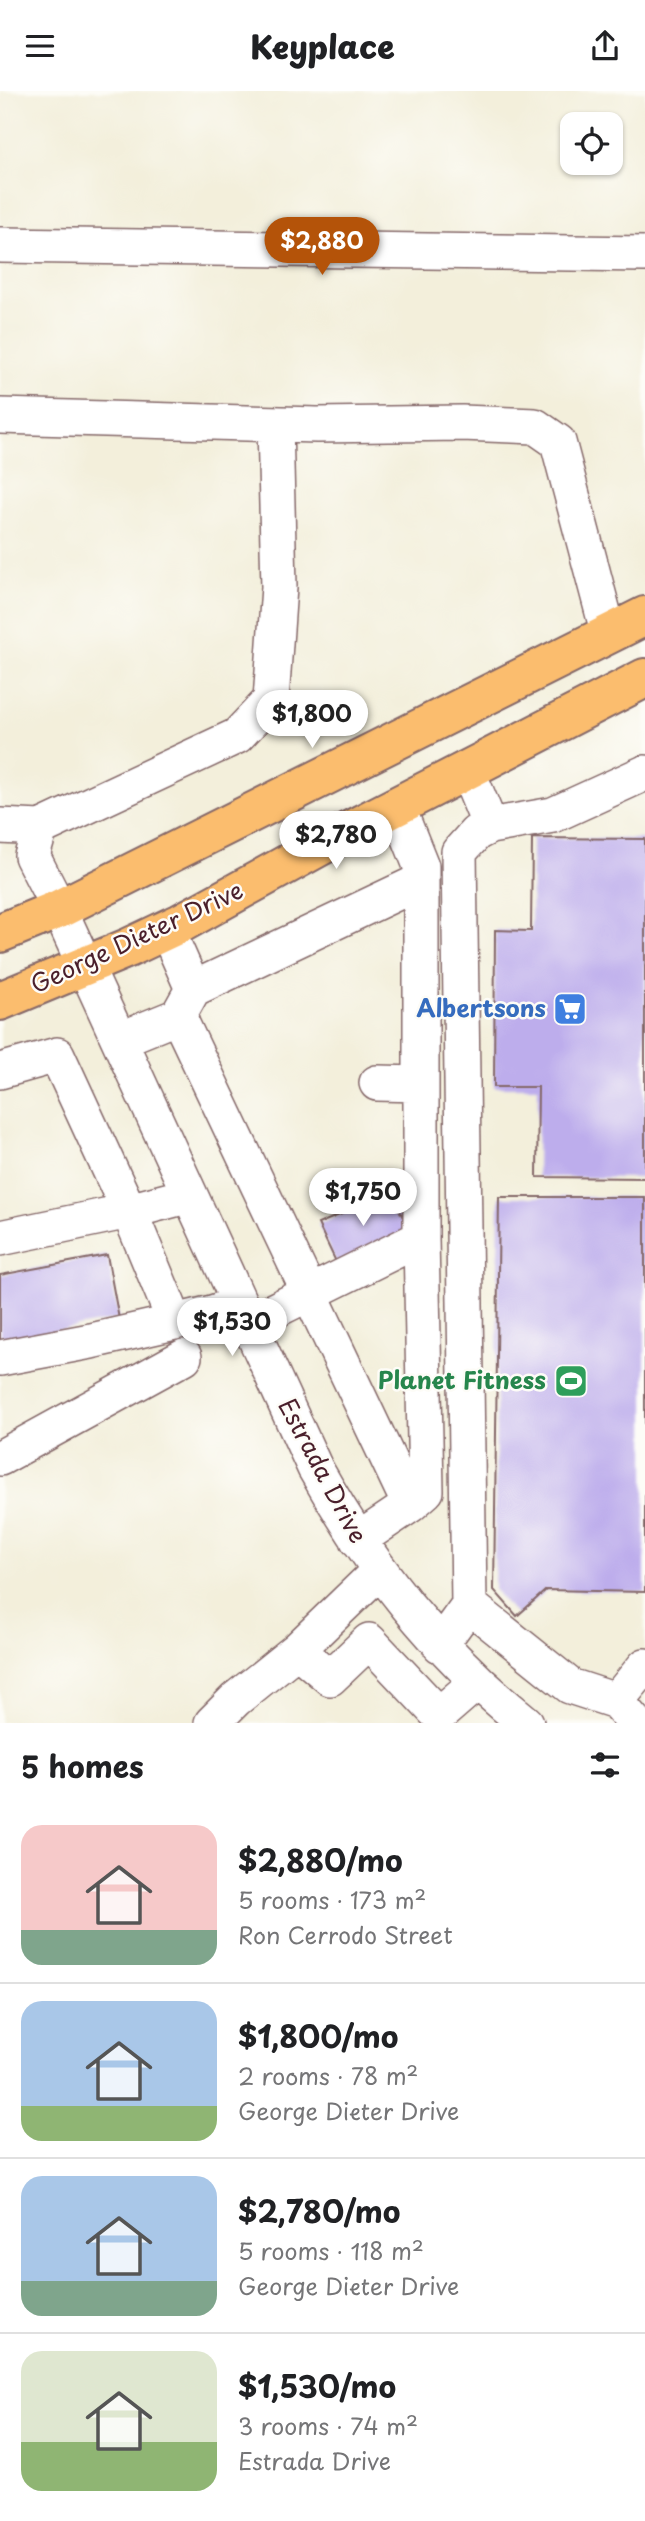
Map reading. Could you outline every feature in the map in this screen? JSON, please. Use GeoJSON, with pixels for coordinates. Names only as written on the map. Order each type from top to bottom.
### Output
{"type":"FeatureCollection","features":[{"type":"Feature","properties":{"kind":"main road"},"geometry":{"type":"LineString","coordinates":[[0,933],[59,909],[645,616]]}},
{"type":"Feature","properties":{"kind":"main road","name":"George Dieter Drive"},"geometry":{"type":"LineString","coordinates":[[0,1001],[167,930],[397,806],[645,678]]}},
{"type":"Feature","properties":{"kind":"street"},"geometry":{"type":"LineString","coordinates":[[0,245],[645,254]]}},
{"type":"Feature","properties":{"kind":"street"},"geometry":{"type":"LineString","coordinates":[[0,417],[275,424],[462,423],[535,426],[558,442],[609,635]]}},
{"type":"Feature","properties":{"kind":"street"},"geometry":{"type":"LineString","coordinates":[[0,827],[40,828],[237,736],[271,700],[279,587],[275,424]]}},
{"type":"Feature","properties":{"kind":"street"},"geometry":{"type":"LineString","coordinates":[[467,770],[490,826]]}},
{"type":"Feature","properties":{"kind":"street"},"geometry":{"type":"LineString","coordinates":[[440,1645],[469,1605],[459,852],[475,832],[490,826],[553,815],[645,773]]}},
{"type":"Feature","properties":{"kind":"street"},"geometry":{"type":"LineString","coordinates":[[358,1540],[426,1491],[421,1238],[421,866],[397,806]]}},
{"type":"Feature","properties":{"kind":"street","name":"Estrada Drive"},"geometry":{"type":"LineString","coordinates":[[40,828],[32,856],[59,909],[315,1468],[358,1540],[400,1599],[477,1682],[526,1723]]}},
{"type":"Feature","properties":{"kind":"street"},"geometry":{"type":"LineString","coordinates":[[119,1040],[185,1002],[421,881]]}},
{"type":"Feature","properties":{"kind":"street"},"geometry":{"type":"LineString","coordinates":[[167,930],[185,1002],[310,1294],[410,1505]]}},
{"type":"Feature","properties":{"kind":"street"},"geometry":{"type":"LineString","coordinates":[[0,1071],[57,1055],[129,1211],[175,1322]]}},
{"type":"Feature","properties":{"kind":"street"},"geometry":{"type":"LineString","coordinates":[[377,1083],[421,1084]]}},
{"type":"Feature","properties":{"kind":"street"},"geometry":{"type":"LineString","coordinates":[[0,1238],[129,1211],[190,1195]]}},
{"type":"Feature","properties":{"kind":"street"},"geometry":{"type":"LineString","coordinates":[[0,1358],[212,1314],[243,1314],[310,1294],[421,1238]]}},
{"type":"Feature","properties":{"kind":"street"},"geometry":{"type":"LineString","coordinates":[[0,1458],[184,1357]]}},
{"type":"Feature","properties":{"kind":"street"},"geometry":{"type":"LineString","coordinates":[[212,1723],[236,1699],[297,1650],[379,1571]]}},
{"type":"Feature","properties":{"kind":"street"},"geometry":{"type":"LineString","coordinates":[[469,1605],[570,1686],[625,1712],[645,1666]]}},
{"type":"Feature","properties":{"kind":"street"},"geometry":{"type":"LineString","coordinates":[[297,1650],[330,1678],[369,1641],[444,1719],[477,1682]]}},
{"type":"Feature","properties":{"kind":"building","name":"Albertsons"},"geometry":{"type":"Polygon","coordinates":[[[532,838],[645,839],[645,1178],[537,1177],[538,1087],[494,1087],[495,930],[531,931],[532,838]]]}},
{"type":"Feature","properties":{"kind":"building"},"geometry":{"type":"Polygon","coordinates":[[[391,1193],[409,1230],[337,1264],[318,1224],[391,1193]]]}},
{"type":"Feature","properties":{"kind":"building","name":"Planet Fitness"},"geometry":{"type":"Polygon","coordinates":[[[499,1197],[645,1197],[645,1592],[546,1590],[517,1616],[494,1590],[499,1197]]]}},
{"type":"Feature","properties":{"kind":"building"},"geometry":{"type":"Polygon","coordinates":[[[107,1255],[119,1319],[0,1342],[0,1275],[107,1255]]]}},
{"type":"Feature","properties":{"kind":"place","name":"Albertsons"},"geometry":{"type":"Point","coordinates":[570,1009]}},
{"type":"Feature","properties":{"kind":"place","name":"Planet Fitness"},"geometry":{"type":"Point","coordinates":[571,1381]}}]}
